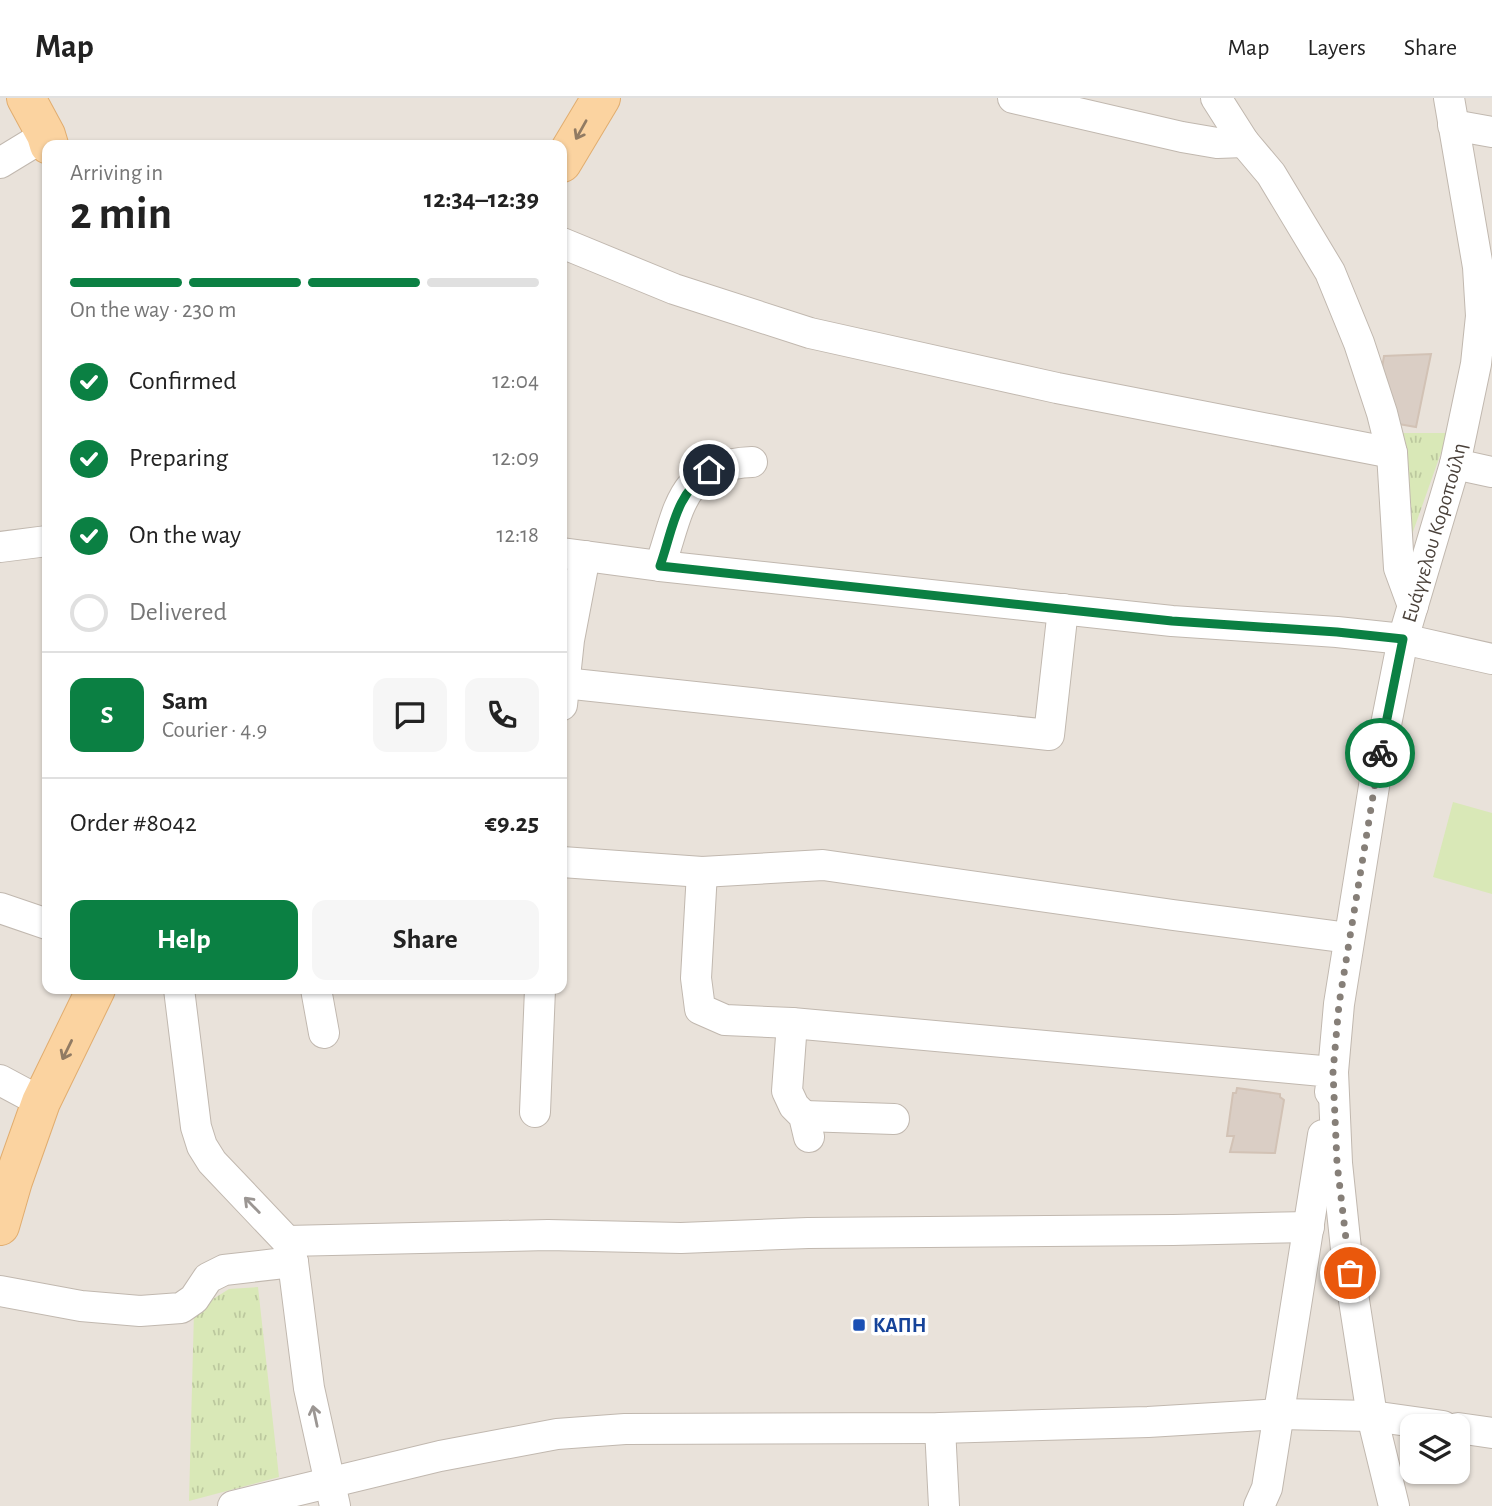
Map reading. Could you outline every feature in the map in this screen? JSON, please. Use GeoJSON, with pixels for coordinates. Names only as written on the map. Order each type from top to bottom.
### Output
{"type":"FeatureCollection","features":[{"type":"Feature","properties":{"kind":"main road"},"geometry":{"type":"LineString","coordinates":[[26,98],[48,140]]}},
{"type":"Feature","properties":{"kind":"main road"},"geometry":{"type":"LineString","coordinates":[[567,155],[601,98]]}},
{"type":"Feature","properties":{"kind":"main road"},"geometry":{"type":"LineString","coordinates":[[0,1226],[41,1102],[94,994]]}},
{"type":"Feature","properties":{"kind":"street"},"geometry":{"type":"LineString","coordinates":[[1013,98],[1182,137],[1217,143],[1244,142]]}},
{"type":"Feature","properties":{"kind":"street"},"geometry":{"type":"LineString","coordinates":[[1216,98],[1244,142],[1271,174],[1330,272],[1359,343],[1382,412],[1392,453],[1399,568],[1413,606]]}},
{"type":"Feature","properties":{"kind":"street"},"geometry":{"type":"LineString","coordinates":[[1451,111],[1492,132]]}},
{"type":"Feature","properties":{"kind":"street","name":"Ευάγγελου Κοροπούλη"},"geometry":{"type":"LineString","coordinates":[[1394,1506],[1372,1416],[1346,1249],[1337,1163],[1333,1072],[1339,1004],[1349,938],[1375,780],[1403,639],[1455,464],[1476,364],[1481,316],[1478,267],[1451,111]]}},
{"type":"Feature","properties":{"kind":"street"},"geometry":{"type":"LineString","coordinates":[[0,163],[42,143]]}},
{"type":"Feature","properties":{"kind":"street"},"geometry":{"type":"LineString","coordinates":[[567,245],[674,289],[810,333],[1057,388],[1392,453]]}},
{"type":"Feature","properties":{"kind":"street"},"geometry":{"type":"LineString","coordinates":[[660,566],[683,497],[695,481],[709,470],[732,463],[752,462]]}},
{"type":"Feature","properties":{"kind":"street"},"geometry":{"type":"LineString","coordinates":[[1455,464],[1492,472]]}},
{"type":"Feature","properties":{"kind":"street"},"geometry":{"type":"LineString","coordinates":[[0,547],[42,542]]}},
{"type":"Feature","properties":{"kind":"street"},"geometry":{"type":"LineString","coordinates":[[567,658],[573,555],[1172,621],[1403,639],[1492,659]]}},
{"type":"Feature","properties":{"kind":"street"},"geometry":{"type":"LineString","coordinates":[[567,694],[1049,735],[1063,609]]}},
{"type":"Feature","properties":{"kind":"street"},"geometry":{"type":"LineString","coordinates":[[567,862],[702,873],[823,865],[1349,938]]}},
{"type":"Feature","properties":{"kind":"street"},"geometry":{"type":"LineString","coordinates":[[702,873],[696,978],[700,1009],[725,1020],[792,1023],[1333,1072],[1267,1488],[1259,1506]]}},
{"type":"Feature","properties":{"kind":"street"},"geometry":{"type":"LineString","coordinates":[[0,908],[42,921]]}},
{"type":"Feature","properties":{"kind":"street"},"geometry":{"type":"LineString","coordinates":[[180,994],[197,1127],[202,1146],[212,1162],[290,1251],[309,1388],[332,1494]]}},
{"type":"Feature","properties":{"kind":"street"},"geometry":{"type":"LineString","coordinates":[[317,994],[324,1033]]}},
{"type":"Feature","properties":{"kind":"street"},"geometry":{"type":"LineString","coordinates":[[535,1112],[540,994]]}},
{"type":"Feature","properties":{"kind":"street"},"geometry":{"type":"LineString","coordinates":[[792,1023],[787,1091],[807,1127],[894,1119]]}},
{"type":"Feature","properties":{"kind":"street"},"geometry":{"type":"LineString","coordinates":[[0,1080],[41,1102]]}},
{"type":"Feature","properties":{"kind":"street"},"geometry":{"type":"LineString","coordinates":[[0,1291],[81,1306],[140,1311],[181,1308],[194,1298],[208,1278],[224,1270],[290,1251],[548,1235],[681,1238],[808,1233],[1309,1227]]}},
{"type":"Feature","properties":{"kind":"street"},"geometry":{"type":"LineString","coordinates":[[233,1506],[332,1494],[440,1456],[557,1434],[625,1429],[940,1428],[1149,1422],[1279,1414],[1372,1416],[1400,1420]]}},
{"type":"Feature","properties":{"kind":"street"},"geometry":{"type":"LineString","coordinates":[[940,1428],[944,1506]]}},
{"type":"Feature","properties":{"kind":"street"},"geometry":{"type":"LineString","coordinates":[[1470,1430],[1492,1433]]}},
{"type":"Feature","properties":{"kind":"shaded area"},"geometry":{"type":"Polygon","coordinates":[[[0,98],[1492,98],[1492,1506],[0,1506],[0,98]]]}},
{"type":"Feature","properties":{"kind":"green space"},"geometry":{"type":"Polygon","coordinates":[[[1400,433],[1448,433],[1409,543],[1400,433]]]}},
{"type":"Feature","properties":{"kind":"green space"},"geometry":{"type":"Polygon","coordinates":[[[1453,802],[1492,813],[1492,894],[1433,877],[1453,802]]]}},
{"type":"Feature","properties":{"kind":"green space"},"geometry":{"type":"Polygon","coordinates":[[[258,1287],[279,1477],[189,1501],[194,1311],[229,1289],[258,1287]]]}},
{"type":"Feature","properties":{"kind":"building"},"geometry":{"type":"Polygon","coordinates":[[[1431,354],[1416,427],[1387,422],[1381,374],[1384,356],[1431,354]]]}},
{"type":"Feature","properties":{"kind":"building"},"geometry":{"type":"Polygon","coordinates":[[[1237,1088],[1280,1094],[1284,1100],[1275,1153],[1230,1152],[1234,1136],[1227,1136],[1233,1093],[1236,1093],[1237,1088]]]}},
{"type":"Feature","properties":{"kind":"way so far"},"geometry":{"type":"LineString","coordinates":[[1350,1273],[1337,1163],[1333,1072],[1339,1004],[1380,753]]}},
{"type":"Feature","properties":{"kind":"place","name":"ΚΑΠΗ"},"geometry":{"type":"Point","coordinates":[859,1325]}},
{"type":"Feature","properties":{"kind":"route"},"geometry":{"type":"LineString","coordinates":[[709,470],[695,481],[683,497],[660,566],[1172,621],[1403,639],[1380,753]]}}]}
